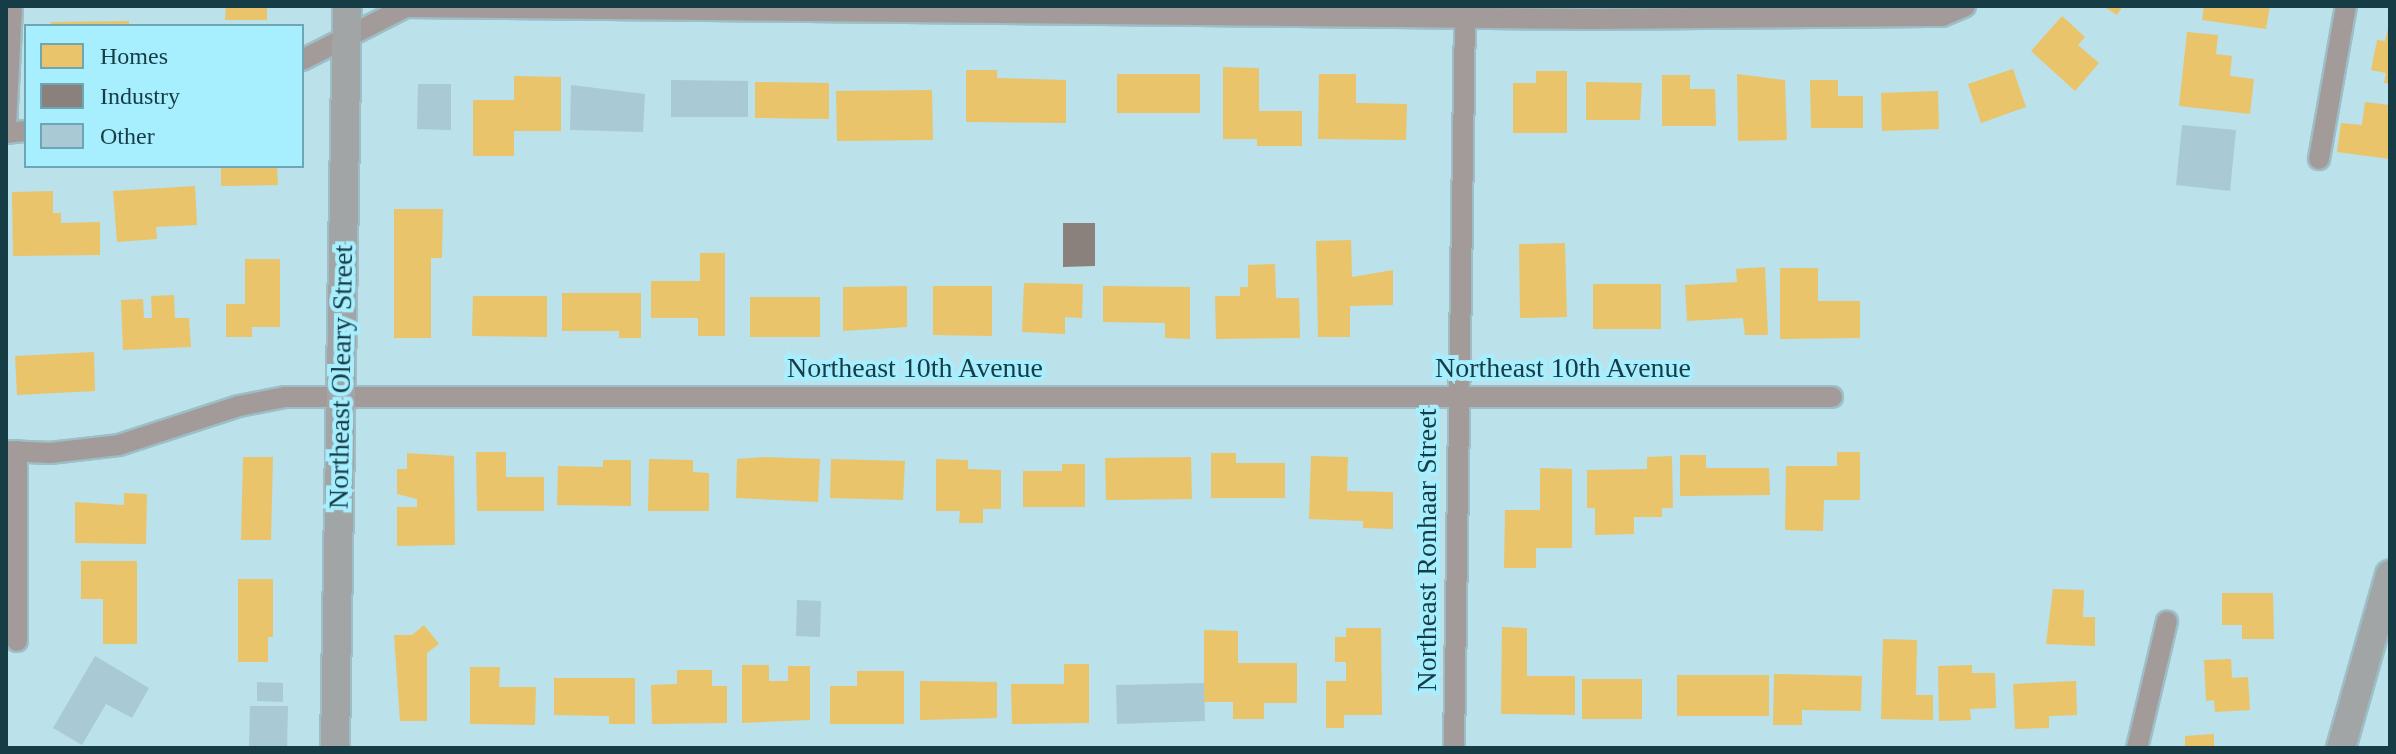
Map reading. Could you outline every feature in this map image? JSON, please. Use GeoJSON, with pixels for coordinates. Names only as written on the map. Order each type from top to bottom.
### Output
{"type":"FeatureCollection","features":[{"type":"Feature","properties":{"kind":"street"},"geometry":{"type":"LineString","coordinates":[[6,126],[12,6]]}},
{"type":"Feature","properties":{"kind":"street"},"geometry":{"type":"LineString","coordinates":[[304,58],[347,20],[406,7],[1465,16],[1590,13],[1942,16],[1965,6]]}},
{"type":"Feature","properties":{"kind":"street"},"geometry":{"type":"LineString","coordinates":[[2319,159],[2346,6]]}},
{"type":"Feature","properties":{"kind":"street","name":"Northeast Ronhaar Street"},"geometry":{"type":"LineString","coordinates":[[1454,748],[1455,395],[1465,16]]}},
{"type":"Feature","properties":{"kind":"street","name":"Northeast Oleary Street"},"geometry":{"type":"LineString","coordinates":[[335,748],[347,20]]}},
{"type":"Feature","properties":{"kind":"street","name":"Northeast 10th Avenue"},"geometry":{"type":"LineString","coordinates":[[11,451],[50,453],[119,445],[239,406],[285,397],[1832,397]]}},
{"type":"Feature","properties":{"kind":"street"},"geometry":{"type":"LineString","coordinates":[[11,451],[17,641]]}},
{"type":"Feature","properties":{"kind":"street"},"geometry":{"type":"LineString","coordinates":[[2341,748],[2390,575]]}},
{"type":"Feature","properties":{"kind":"street"},"geometry":{"type":"LineString","coordinates":[[2137,748],[2167,621]]}},
{"type":"Feature","properties":{"kind":"building: Homes"},"geometry":{"type":"Polygon","coordinates":[[[226,6],[267,6],[267,20],[225,20],[226,6]]]}},
{"type":"Feature","properties":{"kind":"building: Homes"},"geometry":{"type":"Polygon","coordinates":[[[2103,6],[2123,6],[2117,15],[2103,6]]]}},
{"type":"Feature","properties":{"kind":"building: Homes"},"geometry":{"type":"Polygon","coordinates":[[[2204,6],[2270,6],[2266,29],[2202,20],[2204,6]]]}},
{"type":"Feature","properties":{"kind":"building: Homes"},"geometry":{"type":"Polygon","coordinates":[[[2062,16],[2085,37],[2078,45],[2099,63],[2075,91],[2031,51],[2062,16]]]}},
{"type":"Feature","properties":{"kind":"building: Homes"},"geometry":{"type":"Polygon","coordinates":[[[129,21],[129,24],[51,24],[129,21]]]}},
{"type":"Feature","properties":{"kind":"building: Homes"},"geometry":{"type":"Polygon","coordinates":[[[2390,21],[2390,84],[2384,83],[2386,73],[2371,70],[2377,40],[2385,41],[2390,21]]]}},
{"type":"Feature","properties":{"kind":"building: Homes"},"geometry":{"type":"Polygon","coordinates":[[[2187,32],[2218,35],[2216,54],[2232,56],[2230,76],[2254,79],[2250,114],[2179,106],[2187,32]]]}},
{"type":"Feature","properties":{"kind":"building: Homes"},"geometry":{"type":"Polygon","coordinates":[[[1223,67],[1259,68],[1259,111],[1302,111],[1302,146],[1257,146],[1257,139],[1223,139],[1223,67]]]}},
{"type":"Feature","properties":{"kind":"building: Homes"},"geometry":{"type":"Polygon","coordinates":[[[2013,69],[2026,107],[1981,123],[1968,84],[2013,69]]]}},
{"type":"Feature","properties":{"kind":"building: Homes"},"geometry":{"type":"Polygon","coordinates":[[[966,70],[997,70],[997,78],[1066,80],[1066,123],[966,122],[966,70]]]}},
{"type":"Feature","properties":{"kind":"building: Homes"},"geometry":{"type":"Polygon","coordinates":[[[1536,71],[1567,71],[1567,133],[1513,133],[1513,83],[1536,83],[1536,71]]]}},
{"type":"Feature","properties":{"kind":"building: Homes"},"geometry":{"type":"Polygon","coordinates":[[[1117,74],[1200,74],[1200,113],[1117,113],[1117,74]]]}},
{"type":"Feature","properties":{"kind":"building: Homes"},"geometry":{"type":"Polygon","coordinates":[[[1319,74],[1356,74],[1356,103],[1407,104],[1406,140],[1318,139],[1319,74]]]}},
{"type":"Feature","properties":{"kind":"building: Homes"},"geometry":{"type":"Polygon","coordinates":[[[1737,74],[1785,80],[1787,140],[1738,141],[1737,74]]]}},
{"type":"Feature","properties":{"kind":"building: Homes"},"geometry":{"type":"Polygon","coordinates":[[[1662,75],[1690,75],[1690,89],[1715,89],[1716,126],[1662,126],[1662,75]]]}},
{"type":"Feature","properties":{"kind":"building: Homes"},"geometry":{"type":"Polygon","coordinates":[[[514,76],[561,77],[561,131],[514,131],[514,156],[473,156],[473,100],[514,100],[514,76]]]}},
{"type":"Feature","properties":{"kind":"building: Homes"},"geometry":{"type":"Polygon","coordinates":[[[1810,80],[1838,80],[1838,96],[1863,96],[1863,128],[1811,128],[1810,80]]]}},
{"type":"Feature","properties":{"kind":"building: Homes"},"geometry":{"type":"Polygon","coordinates":[[[755,82],[829,83],[829,119],[755,118],[755,82]]]}},
{"type":"Feature","properties":{"kind":"building: Homes"},"geometry":{"type":"Polygon","coordinates":[[[1586,82],[1642,83],[1640,120],[1586,120],[1586,82]]]}},
{"type":"Feature","properties":{"kind":"building: Homes"},"geometry":{"type":"Polygon","coordinates":[[[932,90],[933,140],[837,141],[836,91],[932,90]]]}},
{"type":"Feature","properties":{"kind":"building: Homes"},"geometry":{"type":"Polygon","coordinates":[[[1938,91],[1939,129],[1882,131],[1881,93],[1938,91]]]}},
{"type":"Feature","properties":{"kind":"building: Homes"},"geometry":{"type":"Polygon","coordinates":[[[2365,102],[2390,105],[2390,159],[2337,152],[2341,123],[2362,125],[2365,102]]]}},
{"type":"Feature","properties":{"kind":"building: Homes"},"geometry":{"type":"Polygon","coordinates":[[[221,168],[277,168],[278,185],[221,186],[221,168]]]}},
{"type":"Feature","properties":{"kind":"building: Homes"},"geometry":{"type":"Polygon","coordinates":[[[195,186],[197,225],[156,227],[157,239],[117,242],[113,191],[195,186]]]}},
{"type":"Feature","properties":{"kind":"building: Homes"},"geometry":{"type":"Polygon","coordinates":[[[53,191],[53,213],[61,213],[61,223],[100,222],[100,255],[13,256],[12,192],[53,191]]]}},
{"type":"Feature","properties":{"kind":"building: Homes"},"geometry":{"type":"Polygon","coordinates":[[[394,209],[443,209],[442,258],[431,258],[431,338],[394,338],[394,209]]]}},
{"type":"Feature","properties":{"kind":"building: Homes"},"geometry":{"type":"Polygon","coordinates":[[[1351,240],[1352,277],[1393,270],[1393,305],[1350,306],[1350,337],[1318,337],[1316,241],[1351,240]]]}},
{"type":"Feature","properties":{"kind":"building: Homes"},"geometry":{"type":"Polygon","coordinates":[[[1565,243],[1567,317],[1520,318],[1519,244],[1565,243]]]}},
{"type":"Feature","properties":{"kind":"building: Homes"},"geometry":{"type":"Polygon","coordinates":[[[700,253],[725,253],[725,336],[698,336],[698,318],[651,318],[651,281],[700,281],[700,253]]]}},
{"type":"Feature","properties":{"kind":"building: Homes"},"geometry":{"type":"Polygon","coordinates":[[[245,259],[280,259],[280,327],[252,327],[252,337],[226,337],[226,304],[245,304],[245,259]]]}},
{"type":"Feature","properties":{"kind":"building: Homes"},"geometry":{"type":"Polygon","coordinates":[[[1275,264],[1276,298],[1299,298],[1300,338],[1216,339],[1215,296],[1240,296],[1240,287],[1248,287],[1248,265],[1275,264]]]}},
{"type":"Feature","properties":{"kind":"building: Homes"},"geometry":{"type":"Polygon","coordinates":[[[1765,267],[1768,335],[1745,335],[1743,318],[1687,321],[1685,285],[1737,282],[1736,269],[1765,267]]]}},
{"type":"Feature","properties":{"kind":"building: Homes"},"geometry":{"type":"Polygon","coordinates":[[[1780,268],[1818,268],[1818,301],[1860,301],[1860,338],[1780,339],[1780,268]]]}},
{"type":"Feature","properties":{"kind":"building: Homes"},"geometry":{"type":"Polygon","coordinates":[[[1024,283],[1083,284],[1082,318],[1065,317],[1065,334],[1022,332],[1024,283]]]}},
{"type":"Feature","properties":{"kind":"building: Homes"},"geometry":{"type":"Polygon","coordinates":[[[1593,284],[1661,284],[1661,329],[1593,329],[1593,284]]]}},
{"type":"Feature","properties":{"kind":"building: Homes"},"geometry":{"type":"Polygon","coordinates":[[[907,286],[907,327],[843,331],[843,287],[907,286]]]}},
{"type":"Feature","properties":{"kind":"building: Homes"},"geometry":{"type":"Polygon","coordinates":[[[933,286],[992,286],[992,336],[933,335],[933,286]]]}},
{"type":"Feature","properties":{"kind":"building: Homes"},"geometry":{"type":"Polygon","coordinates":[[[1103,286],[1190,287],[1190,339],[1165,338],[1165,323],[1103,322],[1103,286]]]}},
{"type":"Feature","properties":{"kind":"building: Homes"},"geometry":{"type":"Polygon","coordinates":[[[562,293],[641,293],[641,338],[619,338],[619,331],[562,331],[562,293]]]}},
{"type":"Feature","properties":{"kind":"building: Homes"},"geometry":{"type":"Polygon","coordinates":[[[174,295],[175,318],[189,318],[191,347],[123,350],[121,300],[143,299],[144,318],[152,318],[151,296],[174,295]]]}},
{"type":"Feature","properties":{"kind":"building: Homes"},"geometry":{"type":"Polygon","coordinates":[[[473,296],[547,296],[547,337],[472,336],[473,296]]]}},
{"type":"Feature","properties":{"kind":"building: Homes"},"geometry":{"type":"Polygon","coordinates":[[[750,297],[820,297],[820,337],[750,337],[750,297]]]}},
{"type":"Feature","properties":{"kind":"building: Homes"},"geometry":{"type":"Polygon","coordinates":[[[94,352],[95,391],[17,395],[15,356],[94,352]]]}},
{"type":"Feature","properties":{"kind":"building: Homes"},"geometry":{"type":"Polygon","coordinates":[[[476,452],[506,452],[506,477],[544,477],[544,511],[477,511],[476,452]]]}},
{"type":"Feature","properties":{"kind":"building: Homes"},"geometry":{"type":"Polygon","coordinates":[[[1837,452],[1860,452],[1860,500],[1824,500],[1823,531],[1785,530],[1786,466],[1837,466],[1837,452]]]}},
{"type":"Feature","properties":{"kind":"building: Homes"},"geometry":{"type":"Polygon","coordinates":[[[407,453],[454,456],[455,545],[397,546],[397,507],[417,507],[417,499],[397,494],[397,469],[407,469],[407,453]]]}},
{"type":"Feature","properties":{"kind":"building: Homes"},"geometry":{"type":"Polygon","coordinates":[[[1211,453],[1236,453],[1236,463],[1285,463],[1285,498],[1211,498],[1211,453]]]}},
{"type":"Feature","properties":{"kind":"building: Homes"},"geometry":{"type":"Polygon","coordinates":[[[1680,455],[1706,455],[1706,468],[1769,468],[1770,495],[1680,496],[1680,455]]]}},
{"type":"Feature","properties":{"kind":"building: Homes"},"geometry":{"type":"Polygon","coordinates":[[[1311,456],[1348,457],[1347,491],[1393,492],[1393,529],[1363,528],[1363,521],[1309,519],[1311,456]]]}},
{"type":"Feature","properties":{"kind":"building: Homes"},"geometry":{"type":"Polygon","coordinates":[[[1672,456],[1673,508],[1662,508],[1662,517],[1634,517],[1634,534],[1595,535],[1595,508],[1587,508],[1587,470],[1647,469],[1647,457],[1672,456]]]}},
{"type":"Feature","properties":{"kind":"building: Homes"},"geometry":{"type":"Polygon","coordinates":[[[243,457],[273,457],[271,540],[241,540],[243,457]]]}},
{"type":"Feature","properties":{"kind":"building: Homes"},"geometry":{"type":"Polygon","coordinates":[[[1191,457],[1192,499],[1106,500],[1105,458],[1191,457]]]}},
{"type":"Feature","properties":{"kind":"building: Homes"},"geometry":{"type":"Polygon","coordinates":[[[649,459],[693,460],[693,472],[709,473],[709,511],[648,511],[649,459]]]}},
{"type":"Feature","properties":{"kind":"building: Homes"},"geometry":{"type":"Polygon","coordinates":[[[737,459],[820,459],[818,502],[736,498],[737,459]]]}},
{"type":"Feature","properties":{"kind":"building: Homes"},"geometry":{"type":"Polygon","coordinates":[[[831,459],[905,461],[903,500],[830,498],[831,459]]]}},
{"type":"Feature","properties":{"kind":"building: Homes"},"geometry":{"type":"Polygon","coordinates":[[[936,459],[968,460],[968,469],[1001,470],[1001,509],[983,509],[983,523],[959,523],[960,511],[936,511],[936,459]]]}},
{"type":"Feature","properties":{"kind":"building: Homes"},"geometry":{"type":"Polygon","coordinates":[[[603,460],[631,460],[631,506],[557,505],[558,466],[603,467],[603,460]]]}},
{"type":"Feature","properties":{"kind":"building: Homes"},"geometry":{"type":"Polygon","coordinates":[[[1062,464],[1085,464],[1085,507],[1023,507],[1023,471],[1062,471],[1062,464]]]}},
{"type":"Feature","properties":{"kind":"building: Homes"},"geometry":{"type":"Polygon","coordinates":[[[1540,468],[1572,469],[1572,548],[1536,548],[1536,568],[1504,568],[1505,510],[1540,510],[1540,468]]]}},
{"type":"Feature","properties":{"kind":"building: Homes"},"geometry":{"type":"Polygon","coordinates":[[[124,493],[147,494],[146,544],[75,543],[75,502],[124,505],[124,493]]]}},
{"type":"Feature","properties":{"kind":"building: Homes"},"geometry":{"type":"Polygon","coordinates":[[[81,561],[137,561],[137,644],[103,644],[103,599],[81,599],[81,561]]]}},
{"type":"Feature","properties":{"kind":"building: Homes"},"geometry":{"type":"Polygon","coordinates":[[[238,579],[273,579],[273,637],[268,637],[268,662],[238,662],[238,579]]]}},
{"type":"Feature","properties":{"kind":"building: Homes"},"geometry":{"type":"Polygon","coordinates":[[[2053,589],[2084,590],[2083,617],[2095,617],[2095,646],[2046,644],[2053,589]]]}},
{"type":"Feature","properties":{"kind":"building: Homes"},"geometry":{"type":"Polygon","coordinates":[[[2222,593],[2273,593],[2274,639],[2242,639],[2242,625],[2222,625],[2222,593]]]}},
{"type":"Feature","properties":{"kind":"building: Homes"},"geometry":{"type":"Polygon","coordinates":[[[424,625],[439,644],[427,653],[427,721],[400,721],[394,635],[412,635],[424,625]]]}},
{"type":"Feature","properties":{"kind":"building: Homes"},"geometry":{"type":"Polygon","coordinates":[[[1502,627],[1527,628],[1527,676],[1575,676],[1575,715],[1501,714],[1502,627]]]}},
{"type":"Feature","properties":{"kind":"building: Homes"},"geometry":{"type":"Polygon","coordinates":[[[1346,628],[1381,628],[1382,715],[1344,715],[1344,728],[1326,728],[1326,681],[1346,681],[1346,662],[1335,662],[1335,637],[1346,637],[1346,628]]]}},
{"type":"Feature","properties":{"kind":"building: Homes"},"geometry":{"type":"Polygon","coordinates":[[[1204,630],[1238,631],[1238,663],[1297,663],[1297,703],[1264,703],[1264,719],[1233,719],[1233,702],[1204,702],[1204,630]]]}},
{"type":"Feature","properties":{"kind":"building: Homes"},"geometry":{"type":"Polygon","coordinates":[[[1883,639],[1917,640],[1916,695],[1933,695],[1933,720],[1881,719],[1883,639]]]}},
{"type":"Feature","properties":{"kind":"building: Homes"},"geometry":{"type":"Polygon","coordinates":[[[2231,659],[2232,678],[2248,677],[2250,710],[2215,712],[2214,700],[2206,701],[2204,660],[2231,659]]]}},
{"type":"Feature","properties":{"kind":"building: Homes"},"geometry":{"type":"Polygon","coordinates":[[[1064,664],[1089,664],[1089,723],[1012,724],[1011,684],[1064,684],[1064,664]]]}},
{"type":"Feature","properties":{"kind":"building: Homes"},"geometry":{"type":"Polygon","coordinates":[[[742,665],[769,665],[769,681],[788,681],[788,666],[810,666],[810,720],[742,723],[742,665]]]}},
{"type":"Feature","properties":{"kind":"building: Homes"},"geometry":{"type":"Polygon","coordinates":[[[1972,665],[1972,673],[1995,673],[1996,708],[1970,709],[1971,720],[1939,721],[1938,666],[1972,665]]]}},
{"type":"Feature","properties":{"kind":"building: Homes"},"geometry":{"type":"Polygon","coordinates":[[[470,667],[500,667],[499,687],[536,687],[535,725],[470,724],[470,667]]]}},
{"type":"Feature","properties":{"kind":"building: Homes"},"geometry":{"type":"Polygon","coordinates":[[[677,670],[712,670],[712,686],[727,686],[727,723],[652,724],[651,685],[677,684],[677,670]]]}},
{"type":"Feature","properties":{"kind":"building: Homes"},"geometry":{"type":"Polygon","coordinates":[[[857,671],[904,671],[904,724],[830,724],[830,686],[857,686],[857,671]]]}},
{"type":"Feature","properties":{"kind":"building: Homes"},"geometry":{"type":"Polygon","coordinates":[[[1774,674],[1862,676],[1861,711],[1802,710],[1802,725],[1773,725],[1774,674]]]}},
{"type":"Feature","properties":{"kind":"building: Homes"},"geometry":{"type":"Polygon","coordinates":[[[1677,675],[1769,675],[1769,716],[1677,716],[1677,675]]]}},
{"type":"Feature","properties":{"kind":"building: Homes"},"geometry":{"type":"Polygon","coordinates":[[[554,678],[635,678],[635,724],[609,724],[609,716],[554,715],[554,678]]]}},
{"type":"Feature","properties":{"kind":"building: Homes"},"geometry":{"type":"Polygon","coordinates":[[[1582,679],[1642,679],[1642,719],[1582,719],[1582,679]]]}},
{"type":"Feature","properties":{"kind":"building: Homes"},"geometry":{"type":"Polygon","coordinates":[[[920,681],[997,682],[997,718],[920,720],[920,681]]]}},
{"type":"Feature","properties":{"kind":"building: Homes"},"geometry":{"type":"Polygon","coordinates":[[[2076,681],[2077,715],[2049,716],[2049,728],[2015,729],[2013,684],[2076,681]]]}},
{"type":"Feature","properties":{"kind":"building: Homes"},"geometry":{"type":"Polygon","coordinates":[[[2214,734],[2214,748],[2185,748],[2185,736],[2214,734]]]}},
{"type":"Feature","properties":{"kind":"building: Industry"},"geometry":{"type":"Polygon","coordinates":[[[1063,223],[1095,223],[1095,266],[1063,267],[1063,223]]]}},
{"type":"Feature","properties":{"kind":"building: Other"},"geometry":{"type":"Polygon","coordinates":[[[671,80],[748,81],[748,117],[671,117],[671,80]]]}},
{"type":"Feature","properties":{"kind":"building: Other"},"geometry":{"type":"Polygon","coordinates":[[[418,84],[451,84],[451,130],[417,129],[418,84]]]}},
{"type":"Feature","properties":{"kind":"building: Other"},"geometry":{"type":"Polygon","coordinates":[[[571,85],[645,94],[643,132],[570,130],[571,85]]]}},
{"type":"Feature","properties":{"kind":"building: Other"},"geometry":{"type":"Polygon","coordinates":[[[2182,125],[2236,130],[2230,191],[2176,185],[2182,125]]]}},
{"type":"Feature","properties":{"kind":"building: Other"},"geometry":{"type":"Polygon","coordinates":[[[797,600],[821,601],[820,637],[796,636],[797,600]]]}},
{"type":"Feature","properties":{"kind":"building: Other"},"geometry":{"type":"Polygon","coordinates":[[[95,656],[149,688],[132,718],[106,704],[82,745],[53,728],[95,656]]]}},
{"type":"Feature","properties":{"kind":"building: Other"},"geometry":{"type":"Polygon","coordinates":[[[257,682],[283,683],[283,702],[257,701],[257,682]]]}},
{"type":"Feature","properties":{"kind":"building: Other"},"geometry":{"type":"Polygon","coordinates":[[[1204,683],[1205,721],[1117,724],[1116,685],[1204,683]]]}},
{"type":"Feature","properties":{"kind":"building: Other"},"geometry":{"type":"Polygon","coordinates":[[[250,706],[288,706],[287,748],[249,748],[250,706]]]}}]}
